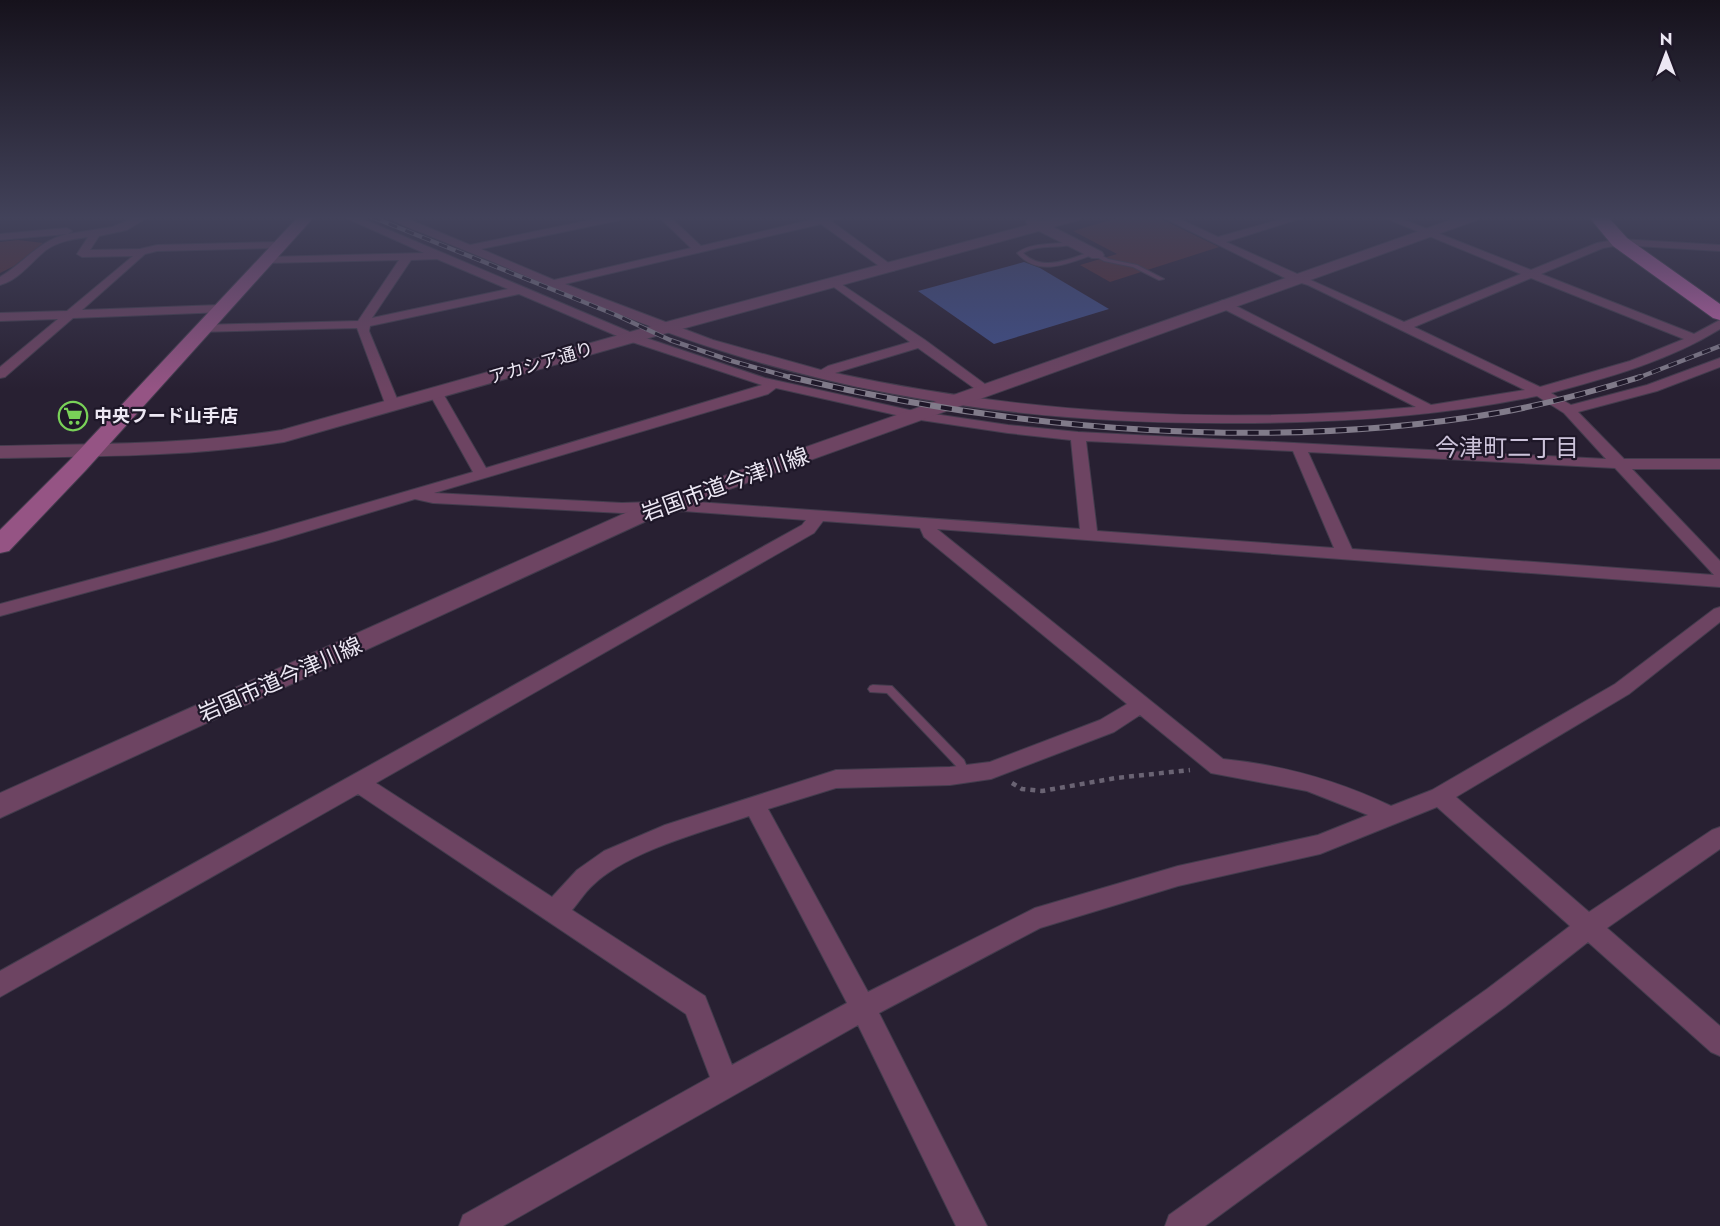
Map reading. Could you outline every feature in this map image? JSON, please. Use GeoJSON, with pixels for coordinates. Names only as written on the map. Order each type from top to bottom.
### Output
{"type":"FeatureCollection","features":[{"type":"Feature","properties":{"kind":"highway"},"geometry":{"type":"LineString","coordinates":[[1665,274],[1720,314]]}},
{"type":"Feature","properties":{"kind":"main road"},"geometry":{"type":"LineString","coordinates":[[2,542],[92,449],[252,274]]}},
{"type":"Feature","properties":{"kind":"street"},"geometry":{"type":"LineString","coordinates":[[0,374],[117,274]]}},
{"type":"Feature","properties":{"kind":"street"},"geometry":{"type":"LineString","coordinates":[[393,406],[363,331],[364,320],[395,274]]}},
{"type":"Feature","properties":{"kind":"street"},"geometry":{"type":"LineString","coordinates":[[483,274],[633,338],[703,363],[773,384],[914,415],[1008,429],[1078,436],[1623,464],[1720,464]]}},
{"type":"Feature","properties":{"kind":"street"},"geometry":{"type":"LineString","coordinates":[[533,274],[668,328],[753,356],[825,374],[957,400],[1081,414],[1167,418],[1312,418],[1428,410],[1540,392],[1654,359],[1720,324]]}},
{"type":"Feature","properties":{"kind":"street"},"geometry":{"type":"LineString","coordinates":[[554,283],[590,274]]}},
{"type":"Feature","properties":{"kind":"street","name":"アカシア通り"},"geometry":{"type":"LineString","coordinates":[[0,452],[174,449],[234,444],[284,436],[867,274]]}},
{"type":"Feature","properties":{"kind":"street"},"geometry":{"type":"LineString","coordinates":[[1287,274],[1312,283],[1540,392],[1569,410],[1623,464],[1720,571]]}},
{"type":"Feature","properties":{"kind":"street","name":"岩国市道今津川線"},"geometry":{"type":"LineString","coordinates":[[0,806],[658,507],[1311,274]]}},
{"type":"Feature","properties":{"kind":"street"},"geometry":{"type":"LineString","coordinates":[[1403,327],[1530,274]]}},
{"type":"Feature","properties":{"kind":"street"},"geometry":{"type":"LineString","coordinates":[[1532,274],[1695,339]]}},
{"type":"Feature","properties":{"kind":"street"},"geometry":{"type":"LineString","coordinates":[[835,283],[986,390]]}},
{"type":"Feature","properties":{"kind":"street"},"geometry":{"type":"LineString","coordinates":[[201,329],[364,324],[519,290]]}},
{"type":"Feature","properties":{"kind":"street"},"geometry":{"type":"LineString","coordinates":[[1224,304],[1421,404],[1428,410]]}},
{"type":"Feature","properties":{"kind":"street"},"geometry":{"type":"LineString","coordinates":[[0,317],[220,309]]}},
{"type":"Feature","properties":{"kind":"street"},"geometry":{"type":"LineString","coordinates":[[825,374],[833,369],[921,343]]}},
{"type":"Feature","properties":{"kind":"street"},"geometry":{"type":"LineString","coordinates":[[1569,410],[1652,388],[1720,362]]}},
{"type":"Feature","properties":{"kind":"street"},"geometry":{"type":"LineString","coordinates":[[0,610],[269,537],[482,475],[763,390],[773,384]]}},
{"type":"Feature","properties":{"kind":"street"},"geometry":{"type":"LineString","coordinates":[[436,393],[482,475]]}},
{"type":"Feature","properties":{"kind":"street"},"geometry":{"type":"LineString","coordinates":[[1078,436],[1089,536]]}},
{"type":"Feature","properties":{"kind":"street"},"geometry":{"type":"LineString","coordinates":[[1299,448],[1345,554]]}},
{"type":"Feature","properties":{"kind":"street"},"geometry":{"type":"LineString","coordinates":[[414,494],[433,498],[598,507],[658,507],[818,516],[1720,581]]}},
{"type":"Feature","properties":{"kind":"street"},"geometry":{"type":"LineString","coordinates":[[0,985],[808,529],[818,516]]}},
{"type":"Feature","properties":{"kind":"street"},"geometry":{"type":"LineString","coordinates":[[927,524],[930,533],[1218,767],[1256,771],[1308,782],[1354,797],[1390,816]]}},
{"type":"Feature","properties":{"kind":"street"},"geometry":{"type":"LineString","coordinates":[[474,1226],[863,1008],[1035,919],[1178,876],[1320,844],[1440,796],[1622,689],[1720,613]]}},
{"type":"Feature","properties":{"kind":"street"},"geometry":{"type":"LineString","coordinates":[[555,912],[585,877],[612,858],[665,835],[836,779],[965,774],[991,770],[1107,726],[1140,705]]}},
{"type":"Feature","properties":{"kind":"street"},"geometry":{"type":"LineString","coordinates":[[357,783],[696,1005],[726,1083]]}},
{"type":"Feature","properties":{"kind":"street"},"geometry":{"type":"LineString","coordinates":[[1440,796],[1720,1043]]}},
{"type":"Feature","properties":{"kind":"street"},"geometry":{"type":"LineString","coordinates":[[755,805],[863,1008],[972,1226]]}},
{"type":"Feature","properties":{"kind":"street"},"geometry":{"type":"LineString","coordinates":[[1180,1226],[1496,998],[1589,926],[1720,837]]}},
{"type":"Feature","properties":{"kind":"lane"},"geometry":{"type":"LineString","coordinates":[[1151,274],[1161,279]]}},
{"type":"Feature","properties":{"kind":"lane"},"geometry":{"type":"LineString","coordinates":[[873,689],[889,689],[960,764],[965,774]]}},
{"type":"Feature","properties":{"kind":"path"},"geometry":{"type":"LineString","coordinates":[[991,770],[1022,789],[1042,791],[1116,778],[1218,767]]}},
{"type":"Feature","properties":{"kind":"shaded area"},"geometry":{"type":"Polygon","coordinates":[[[1096,274],[1134,274],[1110,282],[1096,274]]]}},
{"type":"Feature","properties":{"kind":"building"},"geometry":{"type":"Polygon","coordinates":[[[979,274],[1050,274],[1109,309],[994,344],[918,291],[979,274]]]}},
{"type":"Feature","properties":{"kind":"railway"},"geometry":{"type":"LineString","coordinates":[[514,274],[616,315],[670,340],[796,379]]}},
{"type":"Feature","properties":{"kind":"railway"},"geometry":{"type":"LineString","coordinates":[[1635,379],[1720,346]]}},
{"type":"Feature","properties":{"kind":"railway"},"geometry":{"type":"LineString","coordinates":[[790,377],[876,396],[965,411],[1145,430],[1236,433],[1327,431],[1416,424],[1503,412],[1640,377]]}},
{"type":"Feature","properties":{"kind":"place","name":"中央フード山手店"},"geometry":{"type":"Point","coordinates":[73,416]}},
{"type":"Feature","properties":{"kind":"district","name":"今津町二丁目"},"geometry":{"type":"Point","coordinates":[1507,447]}}]}
